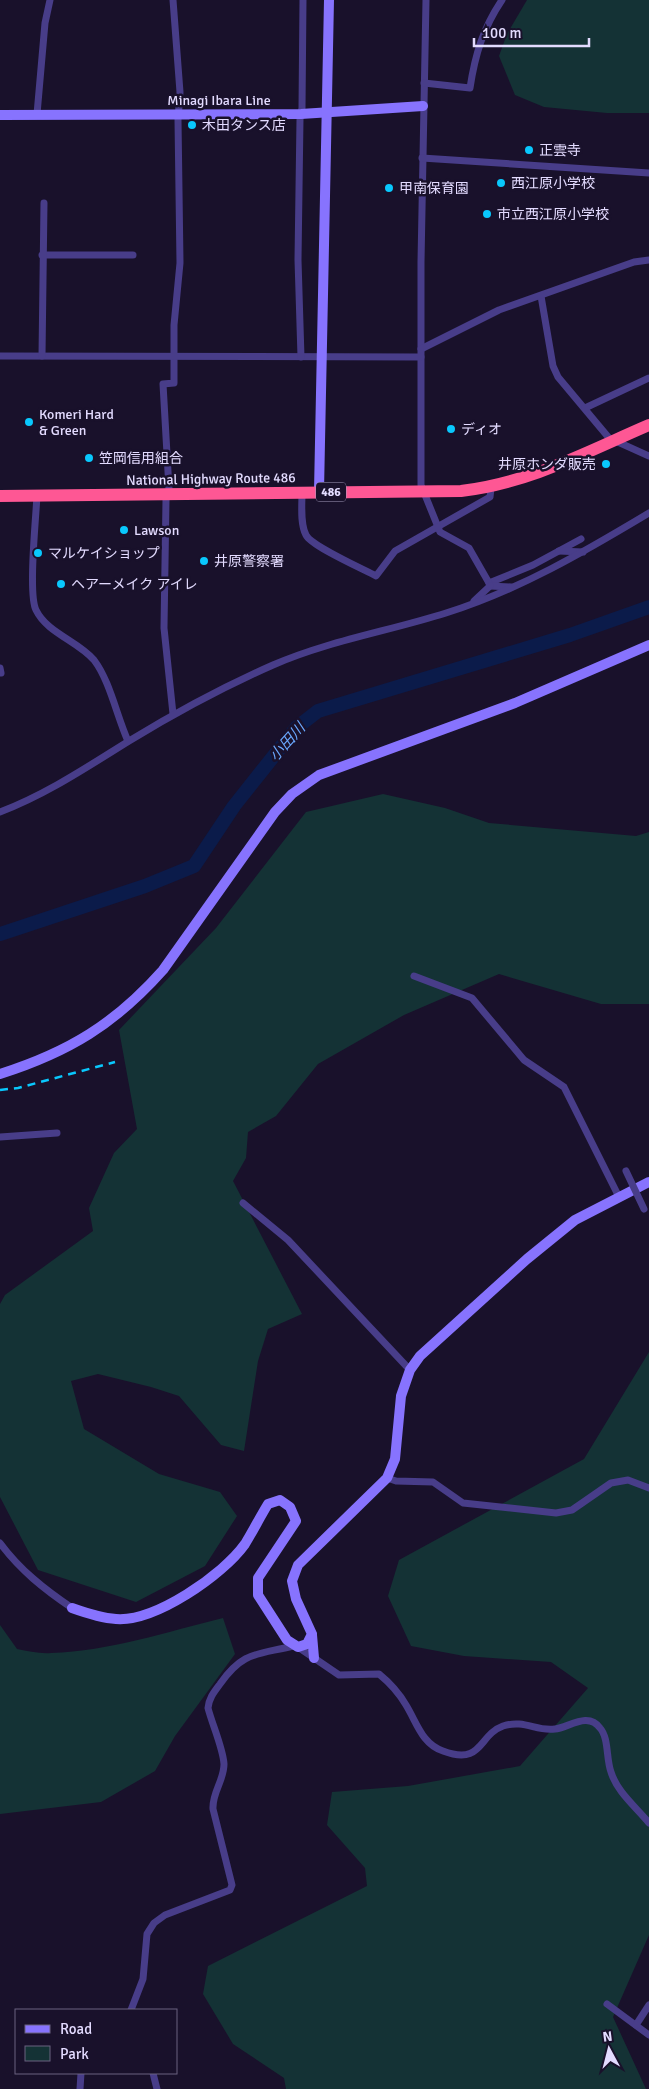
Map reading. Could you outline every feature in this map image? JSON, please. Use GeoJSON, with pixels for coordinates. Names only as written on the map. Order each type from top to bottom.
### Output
{"type":"FeatureCollection","features":[{"type":"Feature","properties":{"kind":"highway","name":"National Highway Route 486"},"geometry":{"type":"LineString","coordinates":[[0,496],[424,492],[491,488],[534,476],[649,425]]}},
{"type":"Feature","properties":{"kind":"street"},"geometry":{"type":"LineString","coordinates":[[37,114],[45,24],[50,0]]}},
{"type":"Feature","properties":{"kind":"street"},"geometry":{"type":"LineString","coordinates":[[173,0],[180,92],[180,263],[174,325],[174,383],[163,384],[168,495],[164,628],[173,714]]}},
{"type":"Feature","properties":{"kind":"street"},"geometry":{"type":"LineString","coordinates":[[301,357],[298,240],[303,0]]}},
{"type":"Feature","properties":{"kind":"street"},"geometry":{"type":"LineString","coordinates":[[319,492],[329,0]]}},
{"type":"Feature","properties":{"kind":"street"},"geometry":{"type":"LineString","coordinates":[[426,0],[422,106],[421,485],[437,527],[445,536],[469,548],[490,584],[513,588]]}},
{"type":"Feature","properties":{"kind":"street"},"geometry":{"type":"LineString","coordinates":[[424,82],[470,88],[475,57],[485,27],[502,0]]}},
{"type":"Feature","properties":{"kind":"street","name":"Minagi Ibara Line"},"geometry":{"type":"LineString","coordinates":[[0,115],[301,114],[422,106]]}},
{"type":"Feature","properties":{"kind":"street"},"geometry":{"type":"LineString","coordinates":[[422,158],[649,173]]}},
{"type":"Feature","properties":{"kind":"street"},"geometry":{"type":"LineString","coordinates":[[42,356],[44,203]]}},
{"type":"Feature","properties":{"kind":"street"},"geometry":{"type":"LineString","coordinates":[[42,255],[134,255]]}},
{"type":"Feature","properties":{"kind":"street"},"geometry":{"type":"LineString","coordinates":[[0,356],[321,357],[421,353],[499,310],[634,262],[649,260]]}},
{"type":"Feature","properties":{"kind":"street"},"geometry":{"type":"LineString","coordinates":[[541,296],[553,366],[568,390],[609,438],[649,456]]}},
{"type":"Feature","properties":{"kind":"street"},"geometry":{"type":"LineString","coordinates":[[585,408],[649,378]]}},
{"type":"Feature","properties":{"kind":"street"},"geometry":{"type":"LineString","coordinates":[[302,493],[303,527],[306,537],[376,576],[395,551],[490,497],[491,488]]}},
{"type":"Feature","properties":{"kind":"street"},"geometry":{"type":"LineString","coordinates":[[37,495],[32,591],[36,610],[47,624],[87,653],[97,665],[128,742]]}},
{"type":"Feature","properties":{"kind":"street"},"geometry":{"type":"LineString","coordinates":[[0,812],[39,795],[81,772],[173,714],[238,681],[295,656],[473,603],[513,588],[583,552],[649,513]]}},
{"type":"Feature","properties":{"kind":"street"},"geometry":{"type":"LineString","coordinates":[[473,603],[490,584],[533,565],[581,538]]}},
{"type":"Feature","properties":{"kind":"street"},"geometry":{"type":"LineString","coordinates":[[558,551],[583,552]]}},
{"type":"Feature","properties":{"kind":"street"},"geometry":{"type":"LineString","coordinates":[[0,1074],[41,1061],[78,1042],[142,993],[163,970],[275,812],[292,794],[319,775],[515,703],[649,645]]}},
{"type":"Feature","properties":{"kind":"street"},"geometry":{"type":"LineString","coordinates":[[0,668],[1,673]]}},
{"type":"Feature","properties":{"kind":"street"},"geometry":{"type":"LineString","coordinates":[[414,976],[472,998],[524,1060],[564,1087],[619,1197]]}},
{"type":"Feature","properties":{"kind":"street"},"geometry":{"type":"LineString","coordinates":[[0,1137],[58,1133]]}},
{"type":"Feature","properties":{"kind":"street"},"geometry":{"type":"LineString","coordinates":[[626,1171],[644,1209]]}},
{"type":"Feature","properties":{"kind":"street"},"geometry":{"type":"LineString","coordinates":[[314,1658],[312,1634],[296,1599],[292,1581],[298,1565],[387,1478],[395,1459],[401,1396],[410,1370],[420,1356],[527,1259],[575,1220],[649,1182]]}},
{"type":"Feature","properties":{"kind":"street"},"geometry":{"type":"LineString","coordinates":[[243,1203],[288,1240],[410,1370]]}},
{"type":"Feature","properties":{"kind":"street"},"geometry":{"type":"LineString","coordinates":[[387,1478],[396,1482],[433,1482],[463,1502],[556,1513],[572,1510],[611,1483],[628,1480],[649,1488]]}},
{"type":"Feature","properties":{"kind":"street"},"geometry":{"type":"LineString","coordinates":[[0,1543],[11,1558],[41,1588],[72,1608],[93,1615],[118,1619],[155,1612],[207,1581],[244,1545],[268,1504],[280,1500],[290,1507],[296,1521],[258,1578],[258,1595],[281,1633],[296,1646],[339,1675],[379,1674],[391,1684],[430,1744],[443,1751],[469,1754],[480,1748],[495,1730],[522,1722],[545,1730],[557,1729],[580,1720],[600,1726],[604,1735],[611,1774],[627,1798],[649,1823]]}},
{"type":"Feature","properties":{"kind":"street"},"geometry":{"type":"LineString","coordinates":[[131,2009],[143,1979],[147,1934],[154,1923],[165,1915],[230,1890],[232,1885],[212,1809],[212,1798],[222,1777],[224,1763],[208,1708],[209,1698],[230,1669],[240,1660],[307,1644],[312,1634]]}},
{"type":"Feature","properties":{"kind":"street"},"geometry":{"type":"LineString","coordinates":[[607,2004],[649,2035]]}},
{"type":"Feature","properties":{"kind":"street"},"geometry":{"type":"LineString","coordinates":[[636,2025],[649,2005]]}},
{"type":"Feature","properties":{"kind":"street"},"geometry":{"type":"LineString","coordinates":[[80,2089],[81,2074]]}},
{"type":"Feature","properties":{"kind":"street"},"geometry":{"type":"LineString","coordinates":[[153,2074],[157,2089]]}},
{"type":"Feature","properties":{"kind":"green space"},"geometry":{"type":"Polygon","coordinates":[[[527,0],[649,0],[649,113],[607,113],[544,107],[515,95],[499,56],[507,34],[527,0]]]}},
{"type":"Feature","properties":{"kind":"green space"},"geometry":{"type":"Polygon","coordinates":[[[383,794],[445,808],[489,823],[636,836],[649,832],[649,1004],[601,1004],[499,974],[404,1015],[318,1064],[276,1116],[248,1132],[246,1158],[233,1181],[302,1314],[268,1329],[258,1361],[244,1451],[221,1445],[179,1396],[98,1374],[71,1381],[84,1429],[159,1474],[220,1492],[237,1516],[205,1566],[136,1602],[38,1570],[0,1497],[0,1304],[5,1295],[93,1231],[89,1208],[114,1153],[137,1129],[119,1030],[216,928],[306,812],[383,794]]]}},
{"type":"Feature","properties":{"kind":"green space"},"geometry":{"type":"Polygon","coordinates":[[[649,1352],[649,1935],[613,2017],[646,2089],[286,2089],[284,2078],[233,2044],[203,1994],[208,1966],[367,1886],[365,1868],[327,1825],[332,1792],[408,1786],[520,1766],[588,1688],[551,1662],[464,1656],[411,1646],[388,1596],[399,1560],[584,1459],[649,1352]]]}},
{"type":"Feature","properties":{"kind":"green space"},"geometry":{"type":"Polygon","coordinates":[[[223,1618],[235,1654],[175,1736],[155,1771],[101,1802],[0,1814],[0,1625],[17,1649],[47,1653],[95,1649],[116,1645],[223,1618]]]}},
{"type":"Feature","properties":{"kind":"waterway","name":"小田川"},"geometry":{"type":"LineString","coordinates":[[0,934],[145,886],[194,866],[234,806],[296,728],[318,711],[570,635],[649,607]]}},
{"type":"Feature","properties":{"kind":"railway"},"geometry":{"type":"LineString","coordinates":[[0,1090],[18,1088],[115,1062]]}},
{"type":"Feature","properties":{"kind":"place","name":"木田タンス店"},"geometry":{"type":"Point","coordinates":[192,125]}},
{"type":"Feature","properties":{"kind":"place","name":"正雲寺"},"geometry":{"type":"Point","coordinates":[529,150]}},
{"type":"Feature","properties":{"kind":"place","name":"西江原小学校"},"geometry":{"type":"Point","coordinates":[501,183]}},
{"type":"Feature","properties":{"kind":"place","name":"甲南保育園"},"geometry":{"type":"Point","coordinates":[389,188]}},
{"type":"Feature","properties":{"kind":"place","name":"市立西江原小学校"},"geometry":{"type":"Point","coordinates":[487,214]}},
{"type":"Feature","properties":{"kind":"place","name":"Komeri Hard & Green"},"geometry":{"type":"Point","coordinates":[29,422]}},
{"type":"Feature","properties":{"kind":"place","name":"ディオ"},"geometry":{"type":"Point","coordinates":[451,429]}},
{"type":"Feature","properties":{"kind":"place","name":"笠岡信用組合"},"geometry":{"type":"Point","coordinates":[89,458]}},
{"type":"Feature","properties":{"kind":"place","name":"井原ホンダ販売"},"geometry":{"type":"Point","coordinates":[606,464]}},
{"type":"Feature","properties":{"kind":"place","name":"Lawson"},"geometry":{"type":"Point","coordinates":[124,530]}},
{"type":"Feature","properties":{"kind":"place","name":"マルケイショップ"},"geometry":{"type":"Point","coordinates":[38,553]}},
{"type":"Feature","properties":{"kind":"place","name":"井原警察署"},"geometry":{"type":"Point","coordinates":[204,561]}},
{"type":"Feature","properties":{"kind":"place","name":"ヘアーメイク アイレ"},"geometry":{"type":"Point","coordinates":[61,584]}}]}
